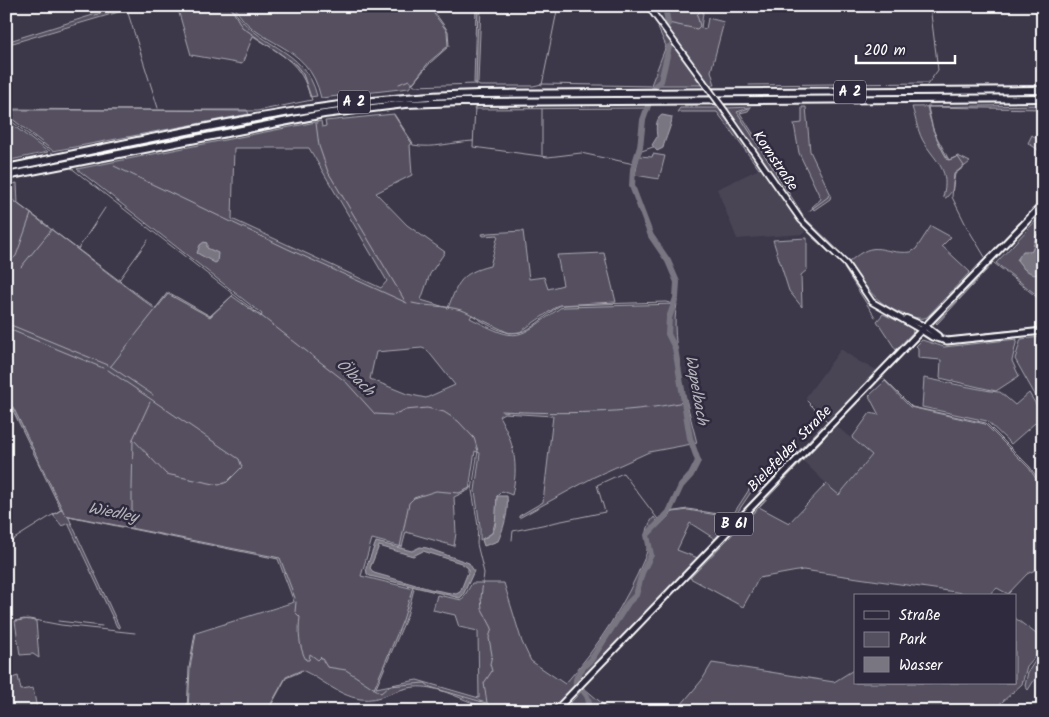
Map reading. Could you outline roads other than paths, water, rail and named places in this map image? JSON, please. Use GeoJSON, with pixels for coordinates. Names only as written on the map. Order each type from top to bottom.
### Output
{"type":"FeatureCollection","features":[{"type":"Feature","properties":{"kind":"highway","name":"A 2"},"geometry":{"type":"LineString","coordinates":[[6,168],[346,103],[444,94],[1043,90]]}},
{"type":"Feature","properties":{"kind":"highway","name":"A 2"},"geometry":{"type":"LineString","coordinates":[[6,176],[294,119],[377,107],[453,102],[1043,98]]}},
{"type":"Feature","properties":{"kind":"main road","name":"Bielefelder Straße"},"geometry":{"type":"LineString","coordinates":[[555,711],[1043,204]]}},
{"type":"Feature","properties":{"kind":"main road"},"geometry":{"type":"LineString","coordinates":[[923,328],[939,340],[1043,331]]}},
{"type":"Feature","properties":{"kind":"street","name":"Kornstraße"},"geometry":{"type":"LineString","coordinates":[[648,6],[801,220],[841,258],[872,302],[894,315],[923,328]]}},
{"type":"Feature","properties":{"kind":"water"},"geometry":{"type":"Polygon","coordinates":[[[662,115],[672,117],[672,120],[663,148],[657,151],[652,145],[657,137],[657,122],[662,115]]]}},
{"type":"Feature","properties":{"kind":"water"},"geometry":{"type":"Polygon","coordinates":[[[1043,229],[1043,272],[1034,275],[1024,269],[1017,260],[1023,251],[1032,251],[1036,236],[1043,229]]]}},
{"type":"Feature","properties":{"kind":"water"},"geometry":{"type":"Polygon","coordinates":[[[204,242],[207,243],[207,248],[218,253],[217,262],[215,263],[197,253],[200,245],[204,242]]]}},
{"type":"Feature","properties":{"kind":"water"},"geometry":{"type":"Polygon","coordinates":[[[497,496],[507,496],[507,513],[504,525],[498,541],[484,546],[482,540],[492,533],[495,527],[497,496]]]}},
{"type":"Feature","properties":{"kind":"water"},"geometry":{"type":"Polygon","coordinates":[[[376,542],[412,551],[420,547],[427,548],[469,563],[474,571],[460,598],[370,576],[367,574],[366,568],[376,542]],[[379,546],[370,568],[374,573],[430,589],[456,594],[460,592],[468,568],[461,563],[423,551],[413,556],[379,546]]]}},
{"type":"Feature","properties":{"kind":"waterway"},"geometry":{"type":"LineString","coordinates":[[95,15],[124,6]]}},
{"type":"Feature","properties":{"kind":"waterway"},"geometry":{"type":"LineString","coordinates":[[6,109],[257,111],[312,100],[303,74],[296,65],[242,27],[230,6]]}},
{"type":"Feature","properties":{"kind":"waterway"},"geometry":{"type":"LineString","coordinates":[[413,83],[430,63],[449,46],[448,31],[430,6]]}},
{"type":"Feature","properties":{"kind":"waterway"},"geometry":{"type":"LineString","coordinates":[[476,85],[478,6]]}},
{"type":"Feature","properties":{"kind":"waterway"},"geometry":{"type":"LineString","coordinates":[[542,85],[558,6]]}},
{"type":"Feature","properties":{"kind":"waterway","name":"Wapelbach"},"geometry":{"type":"LineString","coordinates":[[665,6],[668,24]]}},
{"type":"Feature","properties":{"kind":"waterway"},"geometry":{"type":"LineString","coordinates":[[668,23],[697,29],[700,26],[697,15],[704,6]]}},
{"type":"Feature","properties":{"kind":"waterway"},"geometry":{"type":"LineString","coordinates":[[927,85],[938,70],[930,6]]}},
{"type":"Feature","properties":{"kind":"waterway"},"geometry":{"type":"LineString","coordinates":[[127,10],[158,108]]}},
{"type":"Feature","properties":{"kind":"waterway","name":"Wapelbach"},"geometry":{"type":"LineString","coordinates":[[587,711],[589,707],[588,699],[585,692],[576,684],[578,674],[591,660],[628,603],[636,595],[642,573],[651,555],[647,535],[669,512],[681,486],[691,475],[698,461],[690,438],[675,348],[668,334],[669,318],[676,298],[677,282],[668,261],[651,236],[632,186],[633,169],[640,147],[643,120],[655,86],[661,81],[669,47]]}},
{"type":"Feature","properties":{"kind":"waterway"},"geometry":{"type":"LineString","coordinates":[[399,84],[409,80],[414,86],[476,84],[480,86],[533,86],[542,84],[655,86]]}},
{"type":"Feature","properties":{"kind":"waterway"},"geometry":{"type":"LineString","coordinates":[[749,85],[927,83]]}},
{"type":"Feature","properties":{"kind":"waterway"},"geometry":{"type":"LineString","coordinates":[[930,106],[927,106],[930,120],[944,153],[948,160],[958,157],[964,166],[954,174],[952,197],[985,257]]}},
{"type":"Feature","properties":{"kind":"waterway"},"geometry":{"type":"LineString","coordinates":[[475,107],[473,147],[548,157],[581,153],[604,158]]}},
{"type":"Feature","properties":{"kind":"waterway"},"geometry":{"type":"LineString","coordinates":[[474,109],[647,108]]}},
{"type":"Feature","properties":{"kind":"waterway"},"geometry":{"type":"LineString","coordinates":[[749,108],[737,112],[803,215]]}},
{"type":"Feature","properties":{"kind":"waterway"},"geometry":{"type":"LineString","coordinates":[[542,109],[542,155]]}},
{"type":"Feature","properties":{"kind":"waterway"},"geometry":{"type":"LineString","coordinates":[[394,115],[413,145],[436,146],[473,141]]}},
{"type":"Feature","properties":{"kind":"waterway","name":"Ölbach"},"geometry":{"type":"LineString","coordinates":[[6,117],[55,155]]}},
{"type":"Feature","properties":{"kind":"waterway"},"geometry":{"type":"LineString","coordinates":[[316,123],[319,146],[328,172],[405,301]]}},
{"type":"Feature","properties":{"kind":"waterway"},"geometry":{"type":"LineString","coordinates":[[639,152],[653,147]]}},
{"type":"Feature","properties":{"kind":"waterway"},"geometry":{"type":"LineString","coordinates":[[606,158],[634,164]]}},
{"type":"Feature","properties":{"kind":"waterway"},"geometry":{"type":"LineString","coordinates":[[114,166],[407,303]]}},
{"type":"Feature","properties":{"kind":"waterway","name":"Ölbach"},"geometry":{"type":"LineString","coordinates":[[70,167],[346,382],[375,414],[392,415],[405,410],[427,408],[444,412],[458,421],[474,438],[478,451],[472,490],[478,526],[477,544],[484,573],[481,598],[482,609],[492,628],[489,638],[492,671],[484,683],[487,703],[496,711]]}},
{"type":"Feature","properties":{"kind":"waterway"},"geometry":{"type":"LineString","coordinates":[[809,211],[828,197],[829,193]]}},
{"type":"Feature","properties":{"kind":"waterway"},"geometry":{"type":"LineString","coordinates":[[6,195],[48,226]]}},
{"type":"Feature","properties":{"kind":"waterway"},"geometry":{"type":"LineString","coordinates":[[781,197],[807,231]]}},
{"type":"Feature","properties":{"kind":"waterway"},"geometry":{"type":"LineString","coordinates":[[78,249],[105,208]]}},
{"type":"Feature","properties":{"kind":"waterway"},"geometry":{"type":"LineString","coordinates":[[6,265],[16,256],[31,214]]}},
{"type":"Feature","properties":{"kind":"waterway"},"geometry":{"type":"LineString","coordinates":[[806,219],[840,252]]}},
{"type":"Feature","properties":{"kind":"waterway"},"geometry":{"type":"LineString","coordinates":[[51,229],[153,306]]}},
{"type":"Feature","properties":{"kind":"waterway"},"geometry":{"type":"LineString","coordinates":[[21,267],[52,229]]}},
{"type":"Feature","properties":{"kind":"waterway"},"geometry":{"type":"LineString","coordinates":[[813,238],[843,265]]}},
{"type":"Feature","properties":{"kind":"waterway"},"geometry":{"type":"LineString","coordinates":[[119,280],[148,240]]}},
{"type":"Feature","properties":{"kind":"waterway"},"geometry":{"type":"LineString","coordinates":[[929,316],[983,261]]}},
{"type":"Feature","properties":{"kind":"waterway"},"geometry":{"type":"LineString","coordinates":[[994,263],[1043,302]]}},
{"type":"Feature","properties":{"kind":"waterway"},"geometry":{"type":"LineString","coordinates":[[844,268],[875,317]]}},
{"type":"Feature","properties":{"kind":"waterway"},"geometry":{"type":"LineString","coordinates":[[111,366],[168,294],[210,317],[233,295]]}},
{"type":"Feature","properties":{"kind":"waterway"},"geometry":{"type":"LineString","coordinates":[[412,303],[461,310],[498,329],[517,333],[532,327],[559,306],[666,302],[673,304]]}},
{"type":"Feature","properties":{"kind":"waterway"},"geometry":{"type":"LineString","coordinates":[[6,323],[108,365]]}},
{"type":"Feature","properties":{"kind":"waterway"},"geometry":{"type":"LineString","coordinates":[[1029,329],[1043,327]]}},
{"type":"Feature","properties":{"kind":"waterway"},"geometry":{"type":"LineString","coordinates":[[6,328],[103,368]]}},
{"type":"Feature","properties":{"kind":"waterway"},"geometry":{"type":"LineString","coordinates":[[940,334],[951,337],[1024,329]]}},
{"type":"Feature","properties":{"kind":"waterway"},"geometry":{"type":"LineString","coordinates":[[1022,336],[1043,334]]}},
{"type":"Feature","properties":{"kind":"waterway"},"geometry":{"type":"LineString","coordinates":[[927,338],[947,344],[1017,336]]}},
{"type":"Feature","properties":{"kind":"waterway"},"geometry":{"type":"LineString","coordinates":[[110,366],[153,395]]}},
{"type":"Feature","properties":{"kind":"waterway"},"geometry":{"type":"LineString","coordinates":[[108,370],[239,459],[242,467],[227,482],[219,485],[166,474],[133,439]]}},
{"type":"Feature","properties":{"kind":"waterway"},"geometry":{"type":"LineString","coordinates":[[885,380],[912,407],[986,423],[1030,467],[1043,487]]}},
{"type":"Feature","properties":{"kind":"waterway"},"geometry":{"type":"LineString","coordinates":[[669,512],[688,509],[736,517],[827,421],[807,401]]}},
{"type":"Feature","properties":{"kind":"waterway"},"geometry":{"type":"LineString","coordinates":[[132,490],[133,439],[150,402]]}},
{"type":"Feature","properties":{"kind":"waterway"},"geometry":{"type":"LineString","coordinates":[[501,411],[547,413],[616,411],[684,402]]}},
{"type":"Feature","properties":{"kind":"waterway","name":"Wiedley"},"geometry":{"type":"LineString","coordinates":[[6,407],[13,407],[65,515],[280,558],[295,598]]}},
{"type":"Feature","properties":{"kind":"waterway"},"geometry":{"type":"LineString","coordinates":[[760,506],[825,437]]}},
{"type":"Feature","properties":{"kind":"waterway"},"geometry":{"type":"LineString","coordinates":[[512,540],[513,531],[605,512],[597,485],[623,473],[660,522]]}},
{"type":"Feature","properties":{"kind":"waterway"},"geometry":{"type":"LineString","coordinates":[[400,547],[409,503],[414,498],[436,491],[459,493],[472,487]]}},
{"type":"Feature","properties":{"kind":"waterway"},"geometry":{"type":"LineString","coordinates":[[132,493],[132,527]]}},
{"type":"Feature","properties":{"kind":"waterway"},"geometry":{"type":"LineString","coordinates":[[6,544],[62,509]]}},
{"type":"Feature","properties":{"kind":"waterway"},"geometry":{"type":"LineString","coordinates":[[410,597],[413,586]]}},
{"type":"Feature","properties":{"kind":"waterway"},"geometry":{"type":"LineString","coordinates":[[374,689],[403,620],[409,600]]}},
{"type":"Feature","properties":{"kind":"waterway"},"geometry":{"type":"LineString","coordinates":[[296,602],[295,612],[300,617],[300,645],[306,660],[309,660],[310,654],[318,660],[321,657],[327,667],[346,670],[381,693],[389,686],[425,683],[430,687],[486,703]]}},
{"type":"Feature","properties":{"kind":"waterway"},"geometry":{"type":"LineString","coordinates":[[16,621],[29,619],[61,625],[135,633]]}},
{"type":"Feature","properties":{"kind":"waterway"},"geometry":{"type":"LineString","coordinates":[[58,621],[102,626]]}},
{"type":"Feature","properties":{"kind":"waterway"},"geometry":{"type":"LineString","coordinates":[[6,626],[12,623]]}},
{"type":"Feature","properties":{"kind":"waterway"},"geometry":{"type":"LineString","coordinates":[[187,711],[189,668],[195,633]]}},
{"type":"Feature","properties":{"kind":"waterway"},"geometry":{"type":"LineString","coordinates":[[268,711],[286,678],[302,671]]}},
{"type":"Feature","properties":{"kind":"waterway"},"geometry":{"type":"LineString","coordinates":[[56,709],[83,711]]}}]}
